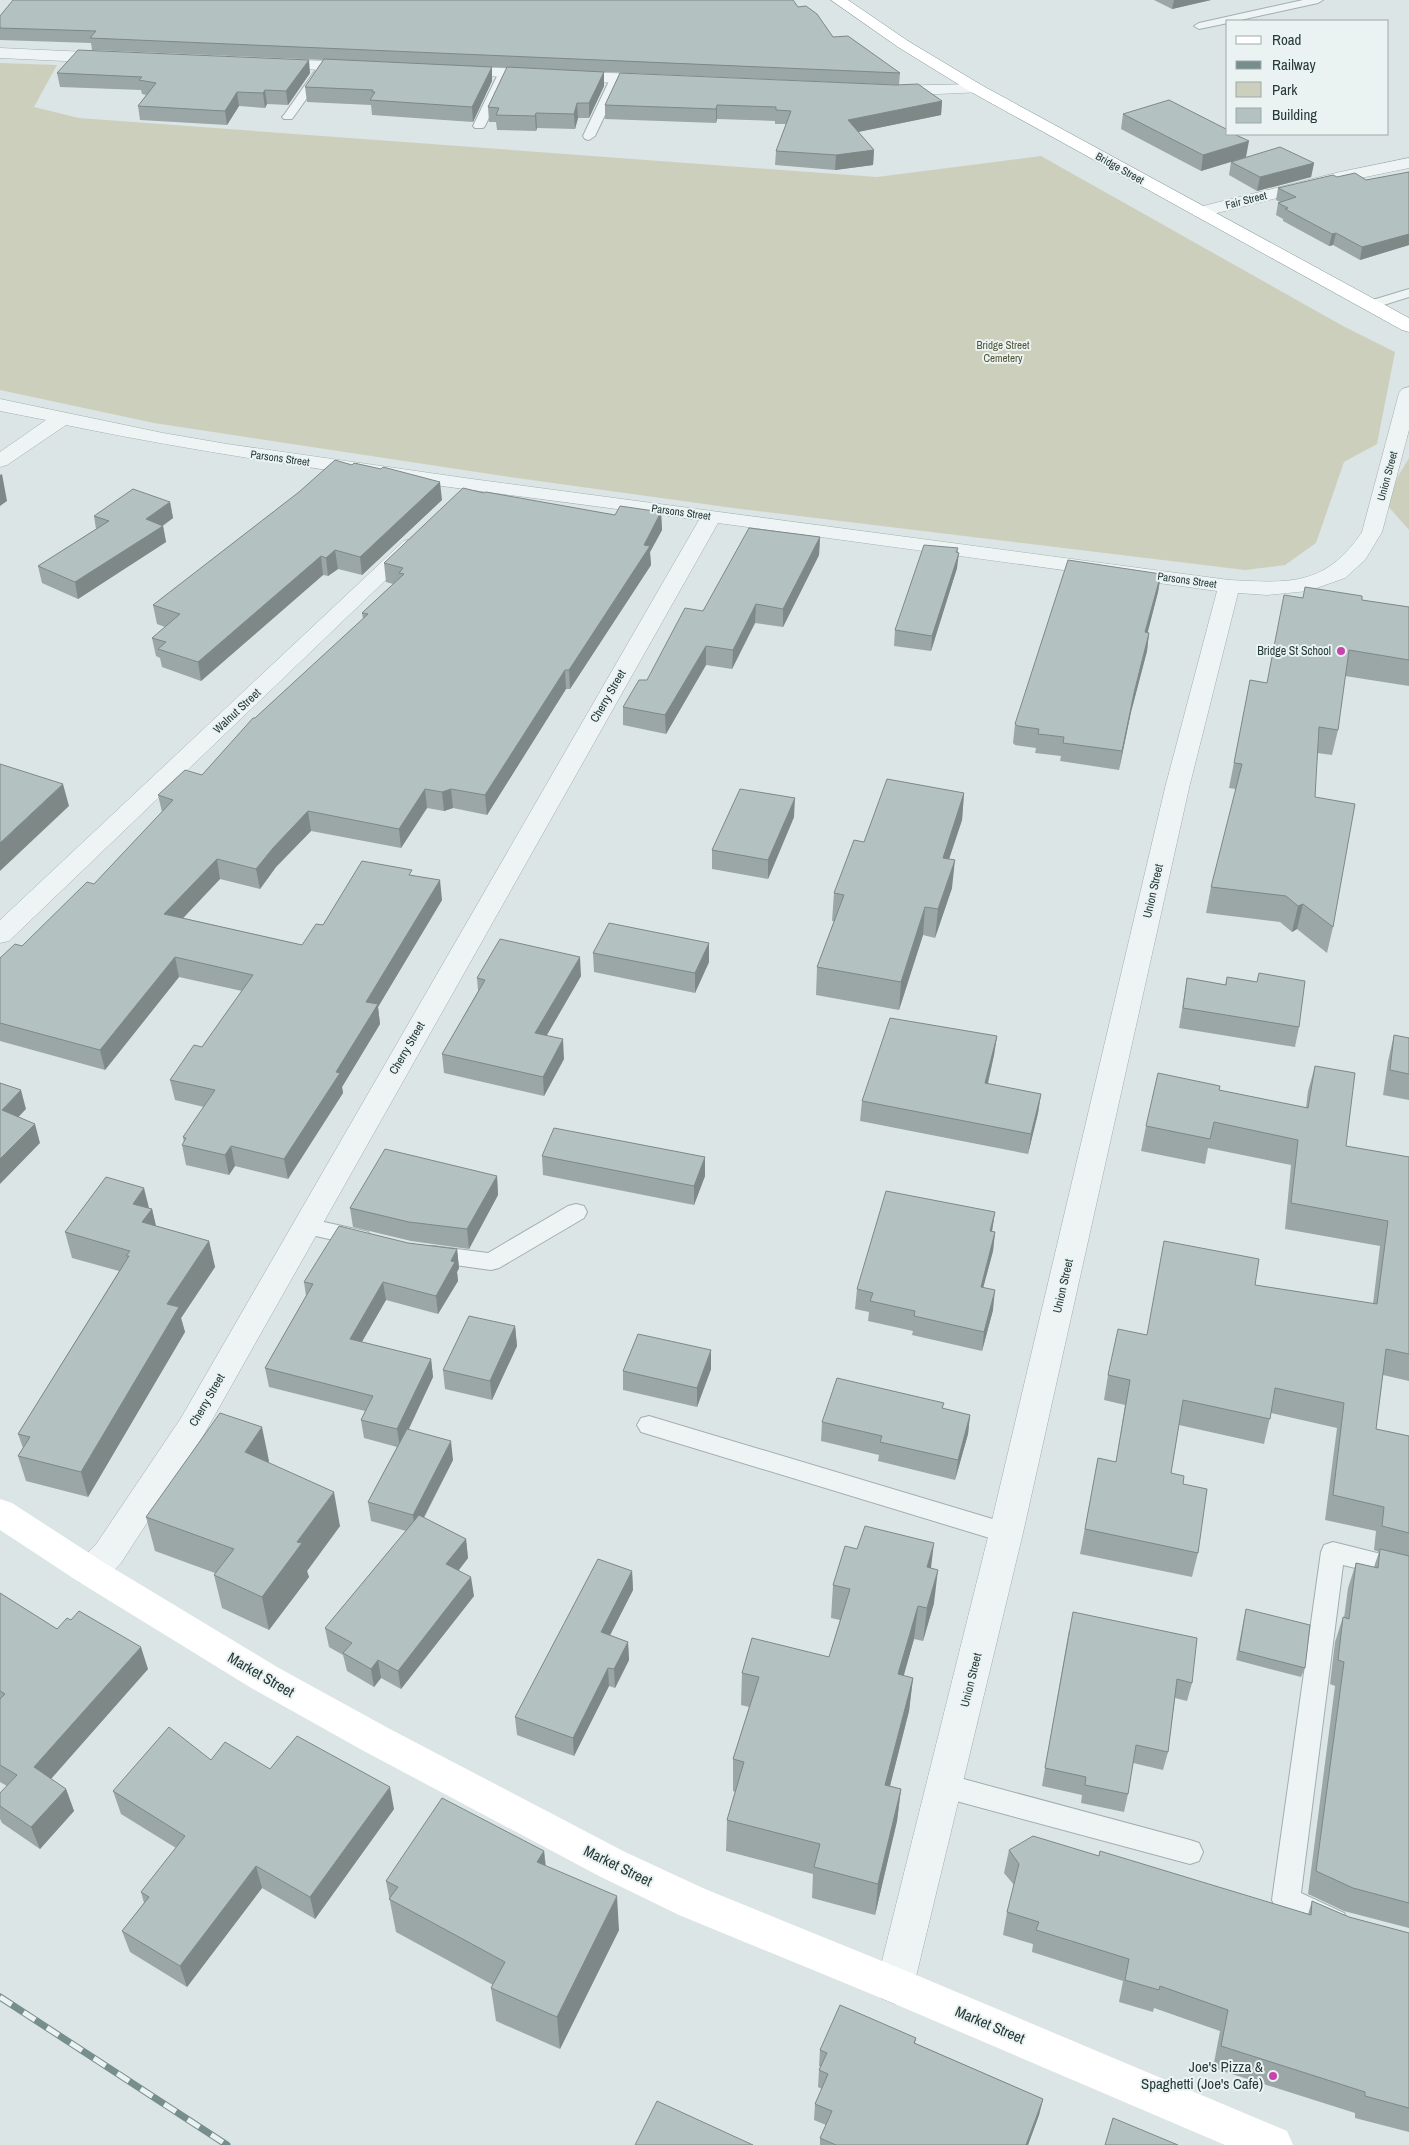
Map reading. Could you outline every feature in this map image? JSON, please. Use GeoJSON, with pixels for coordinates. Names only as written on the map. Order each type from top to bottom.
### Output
{"type":"FeatureCollection","features":[{"type":"Feature","properties":{"kind":"main road","name":"Bridge Street"},"geometry":{"type":"LineString","coordinates":[[838,0],[903,44],[977,89],[1409,326]]}},
{"type":"Feature","properties":{"kind":"main road","name":"Market Street"},"geometry":{"type":"LineString","coordinates":[[0,1513],[216,1650],[294,1694],[612,1864],[750,1927],[896,1985],[1273,2145]]}},
{"type":"Feature","properties":{"kind":"street"},"geometry":{"type":"LineString","coordinates":[[0,53],[121,58]]}},
{"type":"Feature","properties":{"kind":"street"},"geometry":{"type":"LineString","coordinates":[[257,63],[372,68]]}},
{"type":"Feature","properties":{"kind":"street"},"geometry":{"type":"LineString","coordinates":[[438,71],[673,81]]}},
{"type":"Feature","properties":{"kind":"street"},"geometry":{"type":"LineString","coordinates":[[875,91],[977,89]]}},
{"type":"Feature","properties":{"kind":"street","name":"Fair Street"},"geometry":{"type":"LineString","coordinates":[[1201,212],[1340,177],[1409,163]]}},
{"type":"Feature","properties":{"kind":"street","name":"Union Street"},"geometry":{"type":"LineString","coordinates":[[1357,555],[1372,532],[1409,393]]}},
{"type":"Feature","properties":{"kind":"street","name":"Parsons Street"},"geometry":{"type":"LineString","coordinates":[[0,404],[227,450],[472,485],[1229,586],[1268,588],[1300,586],[1337,573],[1357,555]]}},
{"type":"Feature","properties":{"kind":"street"},"geometry":{"type":"LineString","coordinates":[[0,461],[62,418]]}},
{"type":"Feature","properties":{"kind":"street"},"geometry":{"type":"LineString","coordinates":[[452,506],[472,485]]}},
{"type":"Feature","properties":{"kind":"street","name":"Cherry Street"},"geometry":{"type":"LineString","coordinates":[[91,1572],[109,1552],[192,1427],[712,516]]}},
{"type":"Feature","properties":{"kind":"street","name":"Walnut Street"},"geometry":{"type":"LineString","coordinates":[[0,934],[424,533]]}},
{"type":"Feature","properties":{"kind":"street","name":"Union Street"},"geometry":{"type":"LineString","coordinates":[[896,1985],[1006,1533],[1176,788],[1229,586]]}},
{"type":"Feature","properties":{"kind":"lane"},"geometry":{"type":"LineString","coordinates":[[1226,20],[1318,0]]}},
{"type":"Feature","properties":{"kind":"lane"},"geometry":{"type":"LineString","coordinates":[[1199,26],[1226,20]]}},
{"type":"Feature","properties":{"kind":"lane"},"geometry":{"type":"LineString","coordinates":[[288,117],[323,66]]}},
{"type":"Feature","properties":{"kind":"lane"},"geometry":{"type":"LineString","coordinates":[[479,126],[504,74]]}},
{"type":"Feature","properties":{"kind":"lane"},"geometry":{"type":"LineString","coordinates":[[589,136],[616,79]]}},
{"type":"Feature","properties":{"kind":"lane"},"geometry":{"type":"LineString","coordinates":[[1371,305],[1409,293]]}},
{"type":"Feature","properties":{"kind":"lane"},"geometry":{"type":"LineString","coordinates":[[411,1251],[491,1262],[576,1212]]}},
{"type":"Feature","properties":{"kind":"lane"},"geometry":{"type":"LineString","coordinates":[[306,1226],[383,1244]]}},
{"type":"Feature","properties":{"kind":"lane"},"geometry":{"type":"LineString","coordinates":[[649,1425],[1006,1533]]}},
{"type":"Feature","properties":{"kind":"lane"},"geometry":{"type":"LineString","coordinates":[[1357,1929],[1340,1925],[1286,1900],[1333,1552],[1409,1571]]}},
{"type":"Feature","properties":{"kind":"lane"},"geometry":{"type":"LineString","coordinates":[[945,1786],[1190,1852]]}},
{"type":"Feature","properties":{"kind":"green space","name":"Bridge Street Cemetery"},"geometry":{"type":"Polygon","coordinates":[[[0,63],[57,65],[34,107],[79,118],[877,177],[1041,156],[1343,326],[1395,352],[1377,444],[1344,462],[1316,543],[1285,565],[1245,570],[733,508],[503,476],[154,423],[0,390],[0,63]]]}},
{"type":"Feature","properties":{"kind":"green space"},"geometry":{"type":"Polygon","coordinates":[[[1409,458],[1409,530],[1387,505],[1397,478],[1409,458]]]}},
{"type":"Feature","properties":{"kind":"building"},"geometry":{"type":"Polygon","coordinates":[[[13,0],[793,0],[798,7],[806,6],[817,14],[833,37],[848,36],[900,73],[90,38],[96,31],[0,28],[0,16],[13,0]]]}},
{"type":"Feature","properties":{"kind":"building"},"geometry":{"type":"Polygon","coordinates":[[[78,50],[309,60],[286,91],[265,90],[263,93],[237,92],[225,111],[138,106],[156,83],[139,80],[142,77],[57,73],[78,50]]]}},
{"type":"Feature","properties":{"kind":"building"},"geometry":{"type":"Polygon","coordinates":[[[324,59],[492,67],[472,107],[370,100],[375,92],[372,92],[373,90],[305,87],[324,59]]]}},
{"type":"Feature","properties":{"kind":"building"},"geometry":{"type":"Polygon","coordinates":[[[507,67],[604,72],[589,103],[577,103],[574,114],[496,115],[499,108],[488,107],[507,67]]]}},
{"type":"Feature","properties":{"kind":"building"},"geometry":{"type":"Polygon","coordinates":[[[620,73],[896,85],[918,84],[942,101],[848,120],[874,150],[836,155],[776,151],[791,111],[776,110],[776,107],[717,105],[716,109],[605,105],[620,73]]]}},
{"type":"Feature","properties":{"kind":"building"},"geometry":{"type":"Polygon","coordinates":[[[1169,100],[1226,129],[1226,135],[1236,135],[1249,141],[1203,155],[1123,114],[1169,100]]]}},
{"type":"Feature","properties":{"kind":"building"},"geometry":{"type":"Polygon","coordinates":[[[1280,147],[1314,163],[1260,177],[1231,162],[1280,147]]]}},
{"type":"Feature","properties":{"kind":"building"},"geometry":{"type":"Polygon","coordinates":[[[1409,172],[1409,234],[1362,247],[1336,233],[1332,234],[1285,209],[1288,208],[1278,203],[1296,197],[1278,188],[1333,175],[1337,177],[1355,173],[1366,180],[1409,172]]]}},
{"type":"Feature","properties":{"kind":"building"},"geometry":{"type":"Polygon","coordinates":[[[335,460],[352,465],[354,463],[381,469],[383,467],[440,482],[360,557],[335,550],[326,558],[321,556],[198,662],[158,649],[166,642],[152,638],[180,614],[153,605],[299,492],[335,460]]]}},
{"type":"Feature","properties":{"kind":"building"},"geometry":{"type":"Polygon","coordinates":[[[463,488],[615,515],[620,506],[661,512],[644,545],[650,546],[569,670],[565,670],[485,795],[451,789],[442,792],[425,789],[399,829],[308,811],[256,869],[217,859],[164,914],[302,945],[316,924],[323,925],[362,861],[412,870],[409,875],[440,880],[366,1002],[378,1004],[336,1072],[340,1073],[284,1159],[231,1146],[225,1155],[182,1145],[186,1138],[183,1137],[215,1090],[170,1080],[194,1045],[202,1047],[253,975],[175,957],[100,1050],[0,1023],[0,958],[15,944],[22,946],[87,882],[94,884],[173,800],[158,795],[185,770],[202,775],[253,718],[368,614],[362,613],[404,574],[399,573],[403,568],[384,563],[463,488]]]}},
{"type":"Feature","properties":{"kind":"building"},"geometry":{"type":"Polygon","coordinates":[[[133,489],[170,502],[146,519],[163,526],[75,582],[38,566],[109,521],[94,516],[133,489]]]}},
{"type":"Feature","properties":{"kind":"building"},"geometry":{"type":"Polygon","coordinates":[[[749,528],[820,537],[783,609],[756,604],[733,650],[706,646],[665,715],[623,707],[639,680],[647,680],[685,608],[703,611],[749,528]]]}},
{"type":"Feature","properties":{"kind":"building"},"geometry":{"type":"Polygon","coordinates":[[[924,545],[958,548],[956,552],[959,553],[932,636],[895,630],[924,545]]]}},
{"type":"Feature","properties":{"kind":"building"},"geometry":{"type":"Polygon","coordinates":[[[1068,560],[1161,574],[1145,632],[1149,633],[1122,751],[1063,743],[1064,737],[1038,734],[1039,729],[1015,724],[1068,560]]]}},
{"type":"Feature","properties":{"kind":"building"},"geometry":{"type":"Polygon","coordinates":[[[1305,587],[1362,596],[1362,600],[1409,607],[1409,660],[1349,650],[1338,730],[1319,727],[1315,797],[1355,804],[1333,927],[1303,904],[1298,906],[1286,896],[1211,887],[1242,764],[1234,763],[1250,680],[1267,683],[1284,595],[1303,598],[1305,587]]]}},
{"type":"Feature","properties":{"kind":"building"},"geometry":{"type":"Polygon","coordinates":[[[0,764],[63,784],[0,843],[0,764]]]}},
{"type":"Feature","properties":{"kind":"building"},"geometry":{"type":"Polygon","coordinates":[[[887,779],[964,793],[943,858],[955,860],[938,909],[925,907],[901,982],[817,967],[844,895],[834,893],[854,840],[864,842],[887,779]]]}},
{"type":"Feature","properties":{"kind":"building"},"geometry":{"type":"Polygon","coordinates":[[[740,789],[795,798],[768,860],[712,850],[740,789]]]}},
{"type":"Feature","properties":{"kind":"building"},"geometry":{"type":"Polygon","coordinates":[[[609,923],[709,943],[695,973],[593,953],[609,923]]]}},
{"type":"Feature","properties":{"kind":"building"},"geometry":{"type":"Polygon","coordinates":[[[500,939],[580,957],[535,1033],[563,1039],[543,1077],[442,1054],[485,980],[477,978],[500,939]]]}},
{"type":"Feature","properties":{"kind":"building"},"geometry":{"type":"Polygon","coordinates":[[[1259,973],[1305,981],[1299,1027],[1183,1008],[1187,978],[1226,985],[1227,977],[1257,982],[1259,973]]]}},
{"type":"Feature","properties":{"kind":"building"},"geometry":{"type":"Polygon","coordinates":[[[890,1018],[997,1036],[985,1083],[1041,1094],[1031,1134],[862,1101],[890,1018]]]}},
{"type":"Feature","properties":{"kind":"building"},"geometry":{"type":"Polygon","coordinates":[[[1394,1035],[1409,1038],[1409,1074],[1390,1070],[1394,1035]]]}},
{"type":"Feature","properties":{"kind":"building"},"geometry":{"type":"Polygon","coordinates":[[[1315,1066],[1355,1073],[1346,1146],[1409,1157],[1409,1354],[1386,1349],[1376,1429],[1409,1436],[1409,1533],[1382,1526],[1384,1507],[1333,1495],[1344,1403],[1275,1388],[1270,1419],[1183,1400],[1171,1473],[1184,1476],[1183,1484],[1207,1489],[1198,1553],[1085,1529],[1098,1458],[1116,1462],[1130,1380],[1108,1375],[1118,1329],[1147,1335],[1164,1241],[1259,1259],[1255,1285],[1377,1304],[1388,1221],[1291,1203],[1298,1140],[1214,1122],[1210,1139],[1146,1126],[1158,1073],[1220,1086],[1219,1090],[1308,1108],[1315,1066]]]}},
{"type":"Feature","properties":{"kind":"building"},"geometry":{"type":"Polygon","coordinates":[[[0,1083],[21,1090],[2,1110],[35,1124],[0,1159],[0,1083]]]}},
{"type":"Feature","properties":{"kind":"building"},"geometry":{"type":"Polygon","coordinates":[[[554,1128],[705,1157],[694,1186],[542,1156],[554,1128]]]}},
{"type":"Feature","properties":{"kind":"building"},"geometry":{"type":"Polygon","coordinates":[[[385,1149],[497,1176],[467,1229],[409,1222],[350,1208],[385,1149]]]}},
{"type":"Feature","properties":{"kind":"building"},"geometry":{"type":"Polygon","coordinates":[[[106,1177],[144,1188],[133,1204],[152,1209],[142,1222],[209,1241],[167,1304],[179,1307],[81,1472],[18,1456],[30,1437],[18,1434],[129,1256],[126,1256],[130,1251],[65,1232],[106,1177]]]}},
{"type":"Feature","properties":{"kind":"building"},"geometry":{"type":"Polygon","coordinates":[[[886,1191],[995,1212],[990,1231],[995,1232],[981,1287],[995,1290],[984,1332],[914,1316],[915,1311],[870,1301],[873,1293],[857,1289],[886,1191]]]}},
{"type":"Feature","properties":{"kind":"building"},"geometry":{"type":"Polygon","coordinates":[[[339,1226],[408,1243],[457,1249],[451,1261],[455,1262],[436,1296],[383,1282],[350,1339],[431,1359],[397,1429],[361,1420],[373,1396],[265,1368],[313,1284],[304,1282],[339,1226]]]}},
{"type":"Feature","properties":{"kind":"building"},"geometry":{"type":"Polygon","coordinates":[[[469,1316],[515,1326],[490,1381],[443,1370],[469,1316]]]}},
{"type":"Feature","properties":{"kind":"building"},"geometry":{"type":"Polygon","coordinates":[[[638,1334],[711,1350],[697,1388],[623,1371],[638,1334]]]}},
{"type":"Feature","properties":{"kind":"building"},"geometry":{"type":"Polygon","coordinates":[[[837,1378],[944,1403],[942,1408],[970,1415],[958,1460],[880,1442],[882,1436],[822,1422],[837,1378]]]}},
{"type":"Feature","properties":{"kind":"building"},"geometry":{"type":"Polygon","coordinates":[[[220,1413],[262,1427],[245,1452],[334,1492],[297,1542],[302,1543],[262,1597],[214,1575],[234,1549],[146,1517],[220,1413]]]}},
{"type":"Feature","properties":{"kind":"building"},"geometry":{"type":"Polygon","coordinates":[[[407,1429],[451,1441],[413,1515],[368,1502],[407,1429]]]}},
{"type":"Feature","properties":{"kind":"building"},"geometry":{"type":"Polygon","coordinates":[[[419,1515],[466,1539],[446,1564],[471,1577],[398,1671],[378,1660],[371,1669],[343,1653],[352,1643],[325,1628],[419,1515]]]}},
{"type":"Feature","properties":{"kind":"building"},"geometry":{"type":"Polygon","coordinates":[[[865,1526],[934,1543],[927,1567],[938,1570],[927,1608],[918,1606],[898,1674],[913,1678],[885,1785],[901,1789],[878,1884],[814,1867],[820,1844],[727,1820],[744,1762],[733,1759],[759,1677],[742,1673],[752,1638],[829,1657],[850,1589],[833,1585],[845,1546],[857,1549],[865,1526]]]}},
{"type":"Feature","properties":{"kind":"building"},"geometry":{"type":"Polygon","coordinates":[[[1380,1549],[1409,1556],[1409,1903],[1353,1888],[1316,1871],[1344,1662],[1338,1660],[1343,1617],[1349,1619],[1356,1563],[1378,1568],[1380,1549]]]}},
{"type":"Feature","properties":{"kind":"building"},"geometry":{"type":"Polygon","coordinates":[[[598,1559],[632,1571],[601,1632],[628,1642],[614,1669],[608,1668],[573,1738],[515,1717],[598,1559]]]}},
{"type":"Feature","properties":{"kind":"building"},"geometry":{"type":"Polygon","coordinates":[[[0,1593],[57,1629],[67,1618],[71,1620],[79,1611],[141,1647],[34,1767],[66,1789],[31,1827],[0,1806],[0,1793],[17,1775],[0,1765],[0,1699],[5,1694],[0,1691],[0,1593]]]}},
{"type":"Feature","properties":{"kind":"building"},"geometry":{"type":"Polygon","coordinates":[[[1246,1609],[1310,1625],[1305,1668],[1239,1651],[1246,1609]]]}},
{"type":"Feature","properties":{"kind":"building"},"geometry":{"type":"Polygon","coordinates":[[[1073,1612],[1197,1638],[1192,1683],[1177,1679],[1168,1752],[1136,1745],[1128,1794],[1085,1785],[1086,1777],[1045,1768],[1073,1612]]]}},
{"type":"Feature","properties":{"kind":"building"},"geometry":{"type":"Polygon","coordinates":[[[169,1727],[211,1760],[225,1742],[270,1769],[297,1736],[390,1787],[310,1897],[256,1866],[180,1966],[122,1931],[149,1897],[141,1892],[185,1836],[113,1791],[169,1727]]]}},
{"type":"Feature","properties":{"kind":"building"},"geometry":{"type":"Polygon","coordinates":[[[442,1798],[544,1851],[537,1862],[617,1896],[557,2017],[491,1988],[505,1962],[389,1899],[398,1887],[386,1881],[442,1798]]]}},
{"type":"Feature","properties":{"kind":"building"},"geometry":{"type":"Polygon","coordinates":[[[1033,1836],[1099,1856],[1100,1851],[1311,1915],[1312,1901],[1349,1917],[1409,1933],[1409,2108],[1365,2096],[1365,2092],[1221,2046],[1228,2010],[1160,1986],[1159,1990],[1125,1980],[1129,1959],[1036,1930],[1039,1922],[1007,1912],[1019,1864],[1009,1850],[1033,1836]]]}},
{"type":"Feature","properties":{"kind":"building"},"geometry":{"type":"Polygon","coordinates":[[[840,2005],[916,2038],[914,2043],[1043,2099],[1026,2145],[836,2145],[820,2138],[832,2111],[815,2104],[828,2074],[819,2070],[827,2053],[820,2050],[840,2005]]]}},
{"type":"Feature","properties":{"kind":"building"},"geometry":{"type":"Polygon","coordinates":[[[657,2101],[753,2145],[635,2145],[657,2101]]]}},
{"type":"Feature","properties":{"kind":"building"},"geometry":{"type":"Polygon","coordinates":[[[1113,2118],[1178,2145],[1105,2145],[1113,2118]]]}},
{"type":"Feature","properties":{"kind":"railway"},"geometry":{"type":"LineString","coordinates":[[0,1997],[227,2145]]}},
{"type":"Feature","properties":{"kind":"place","name":"Bridge St School"},"geometry":{"type":"Point","coordinates":[1341,651]}},
{"type":"Feature","properties":{"kind":"place","name":"Joe's Pizza & Spaghetti (Joe's Cafe)"},"geometry":{"type":"Point","coordinates":[1273,2076]}}]}
